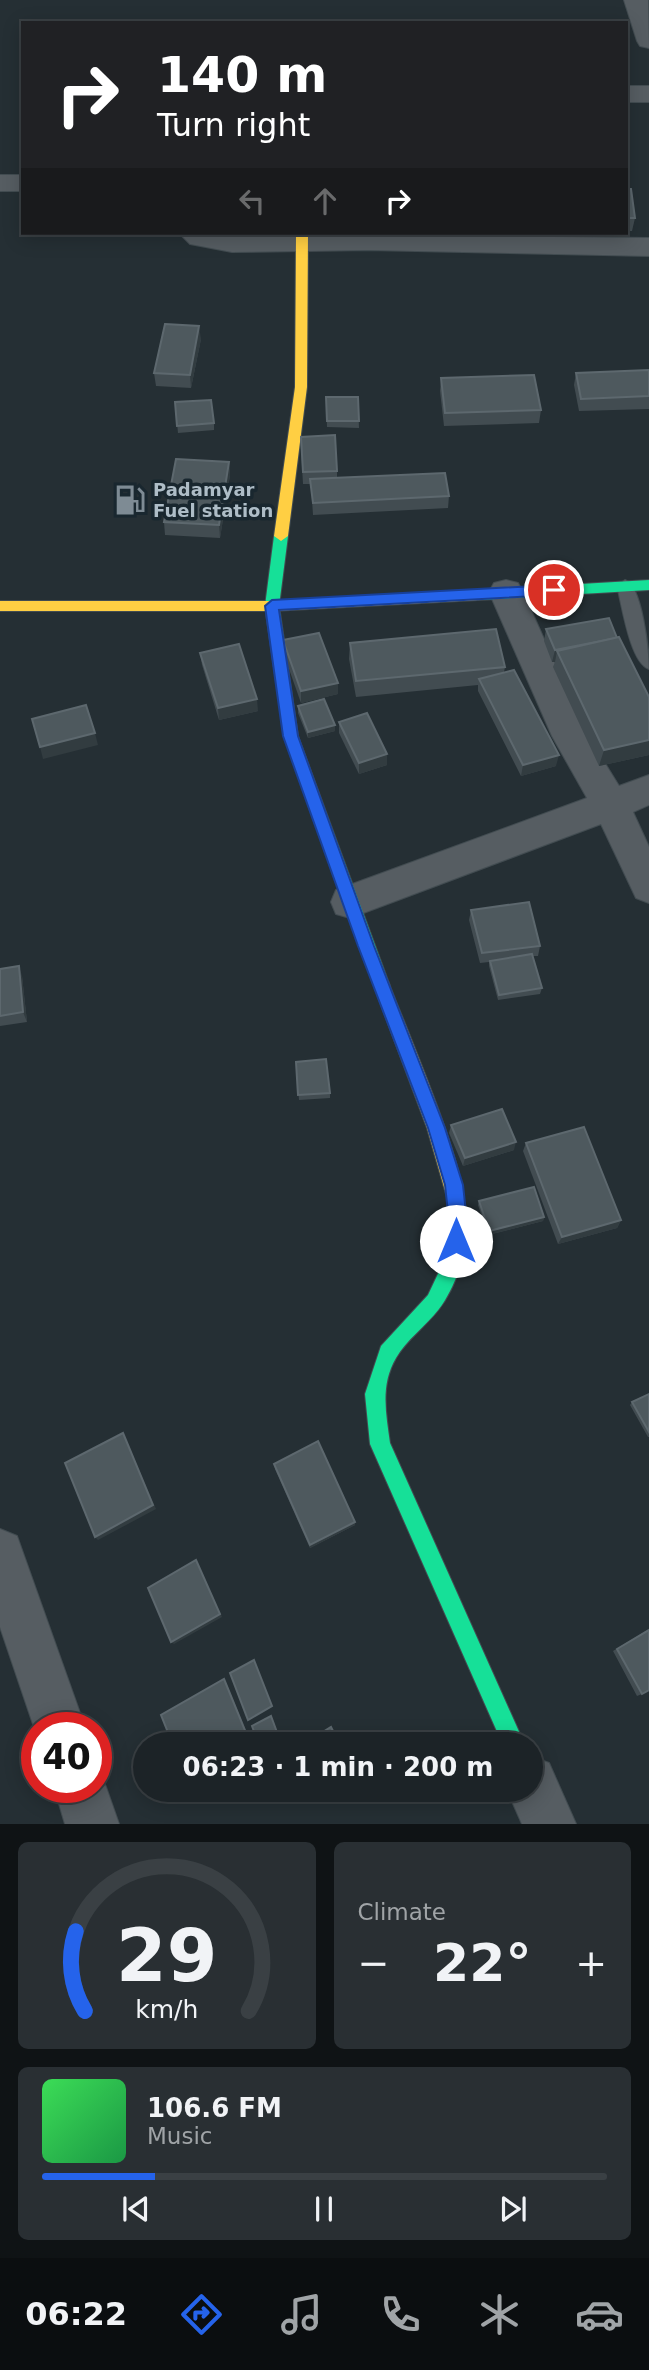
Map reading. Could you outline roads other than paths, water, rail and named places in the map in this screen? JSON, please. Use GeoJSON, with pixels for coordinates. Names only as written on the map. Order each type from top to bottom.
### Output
{"type":"FeatureCollection","features":[{"type":"Feature","properties":{"kind":"street"},"geometry":{"type":"LineString","coordinates":[[636,0],[649,41]]}},
{"type":"Feature","properties":{"kind":"street"},"geometry":{"type":"LineString","coordinates":[[628,94],[649,94]]}},
{"type":"Feature","properties":{"kind":"street"},"geometry":{"type":"LineString","coordinates":[[0,183],[21,183]]}},
{"type":"Feature","properties":{"kind":"street"},"geometry":{"type":"LineString","coordinates":[[195,235],[223,243],[302,237],[649,247]]}},
{"type":"Feature","properties":{"kind":"street"},"geometry":{"type":"LineString","coordinates":[[302,237],[301,387],[272,606],[290,736],[436,1128],[454,1185],[458,1222],[454,1259],[434,1301],[388,1353],[374,1394],[380,1444],[508,1732]]}},
{"type":"Feature","properties":{"kind":"street"},"geometry":{"type":"LineString","coordinates":[[0,606],[272,606],[649,585]]}},
{"type":"Feature","properties":{"kind":"street"},"geometry":{"type":"LineString","coordinates":[[506,592],[570,736],[611,805],[649,887]]}},
{"type":"Feature","properties":{"kind":"street"},"geometry":{"type":"LineString","coordinates":[[350,902],[649,790]]}},
{"type":"Feature","properties":{"kind":"street"},"geometry":{"type":"LineString","coordinates":[[0,1553],[55,1712]]}},
{"type":"Feature","properties":{"kind":"street"},"geometry":{"type":"LineString","coordinates":[[539,1802],[549,1824]]}},
{"type":"Feature","properties":{"kind":"street"},"geometry":{"type":"LineString","coordinates":[[85,1803],[92,1824]]}},
{"type":"Feature","properties":{"kind":"lane"},"geometry":{"type":"LineString","coordinates":[[625,586],[644,656],[649,662]]}},
{"type":"Feature","properties":{"kind":"place","name":"Padamyar Fuel station"},"geometry":{"type":"Point","coordinates":[130,500]}}]}
